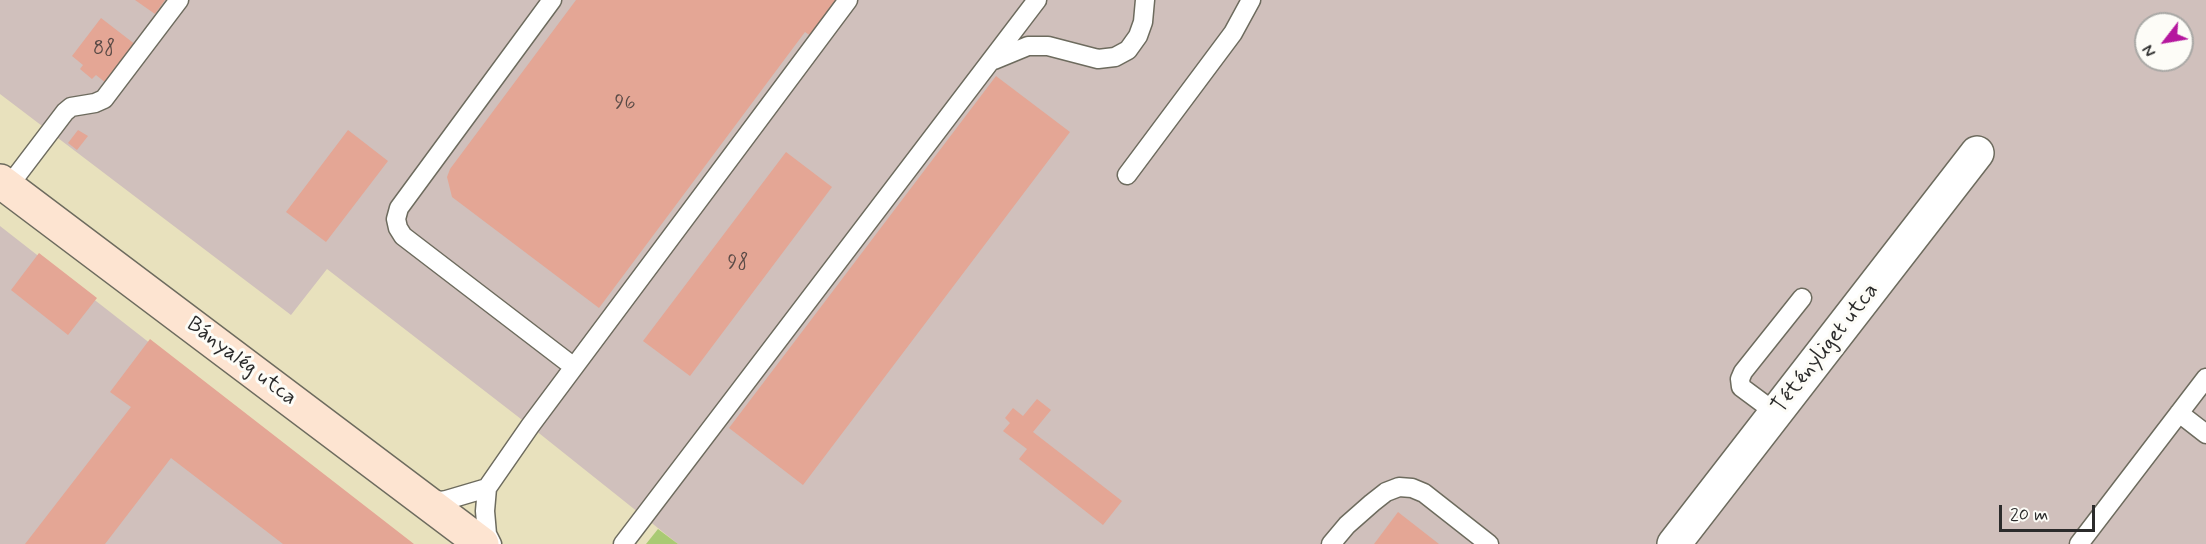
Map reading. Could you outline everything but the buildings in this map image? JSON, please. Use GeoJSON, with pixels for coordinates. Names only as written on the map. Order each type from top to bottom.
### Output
{"type":"FeatureCollection","features":[{"type":"Feature","properties":{"kind":"street","name":"Tétényliget utca"},"geometry":{"type":"LineString","coordinates":[[1674,544],[1977,153]]}},
{"type":"Feature","properties":{"kind":"street","name":"Bányalég utca"},"geometry":{"type":"LineString","coordinates":[[4,184],[482,544]]}},
{"type":"Feature","properties":{"kind":"lane"},"geometry":{"type":"LineString","coordinates":[[4,184],[65,112],[71,107],[104,99],[179,0]]}},
{"type":"Feature","properties":{"kind":"lane"},"geometry":{"type":"LineString","coordinates":[[552,0],[399,208],[396,219],[403,236],[574,367]]}},
{"type":"Feature","properties":{"kind":"lane"},"geometry":{"type":"LineString","coordinates":[[492,544],[487,534],[485,511],[487,488],[574,367],[848,0]]}},
{"type":"Feature","properties":{"kind":"lane"},"geometry":{"type":"LineString","coordinates":[[623,544],[1037,0]]}},
{"type":"Feature","properties":{"kind":"lane"},"geometry":{"type":"LineString","coordinates":[[990,62],[1011,51],[1028,46],[1048,45],[1098,59],[1115,57],[1128,50],[1138,36],[1143,22],[1145,0]]}},
{"type":"Feature","properties":{"kind":"lane"},"geometry":{"type":"LineString","coordinates":[[1127,175],[1233,33],[1251,0]]}},
{"type":"Feature","properties":{"kind":"lane"},"geometry":{"type":"LineString","coordinates":[[1776,413],[1742,387],[1740,379],[1743,372],[1802,298]]}},
{"type":"Feature","properties":{"kind":"lane"},"geometry":{"type":"LineString","coordinates":[[2079,544],[2206,378]]}},
{"type":"Feature","properties":{"kind":"lane"},"geometry":{"type":"LineString","coordinates":[[2179,413],[2206,434]]}},
{"type":"Feature","properties":{"kind":"lane"},"geometry":{"type":"LineString","coordinates":[[1331,544],[1347,525],[1372,503],[1386,492],[1399,487],[1412,488],[1424,493],[1489,544]]}},
{"type":"Feature","properties":{"kind":"lane"},"geometry":{"type":"LineString","coordinates":[[420,497],[443,501],[487,488]]}},
{"type":"Feature","properties":{"kind":"shaded area"},"geometry":{"type":"Polygon","coordinates":[[[0,0],[2206,0],[2206,544],[678,544],[327,269],[291,315],[0,94],[0,0]]]}},
{"type":"Feature","properties":{"kind":"shaded area"},"geometry":{"type":"Polygon","coordinates":[[[0,226],[407,544],[0,544],[0,226]]]}},
{"type":"Feature","properties":{"kind":"green space"},"geometry":{"type":"Polygon","coordinates":[[[658,529],[678,544],[646,544],[658,529]]]}}]}
